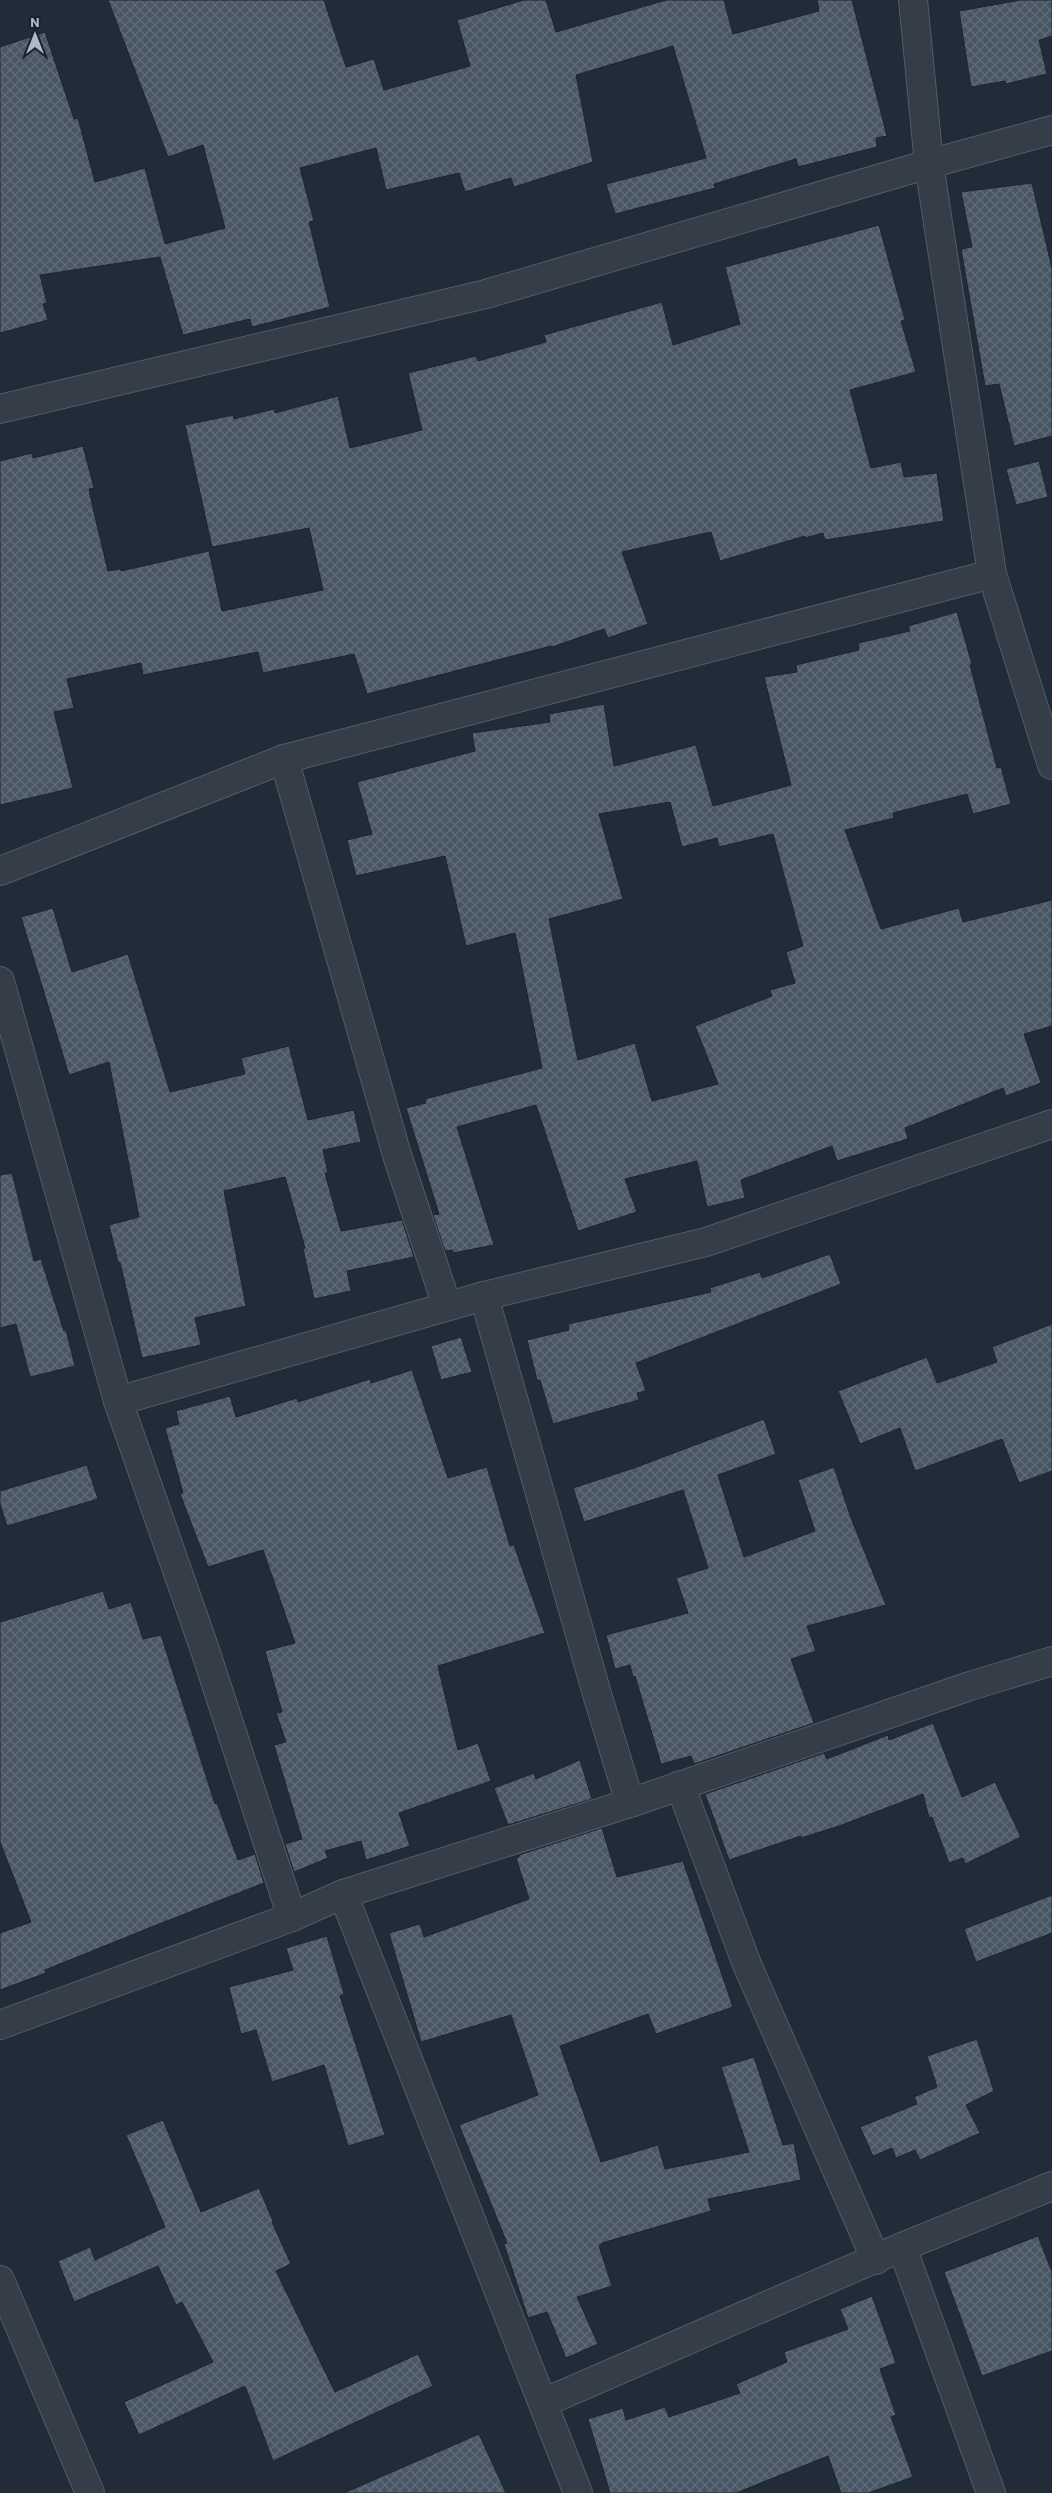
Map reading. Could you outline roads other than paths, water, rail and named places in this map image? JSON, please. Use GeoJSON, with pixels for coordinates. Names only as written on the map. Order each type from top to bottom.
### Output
{"type":"FeatureCollection","features":[{"type":"Feature","properties":{"kind":"street"},"geometry":{"type":"LineString","coordinates":[[913,0],[929,164],[992,574],[1052,765]]}},
{"type":"Feature","properties":{"kind":"street"},"geometry":{"type":"LineString","coordinates":[[0,409],[486,294],[929,164],[1052,130]]}},
{"type":"Feature","properties":{"kind":"street"},"geometry":{"type":"LineString","coordinates":[[0,871],[284,759],[992,574]]}},
{"type":"Feature","properties":{"kind":"street"},"geometry":{"type":"LineString","coordinates":[[284,759],[397,1155],[447,1306]]}},
{"type":"Feature","properties":{"kind":"street"},"geometry":{"type":"LineString","coordinates":[[0,981],[118,1401],[205,1650],[292,1917]]}},
{"type":"Feature","properties":{"kind":"street"},"geometry":{"type":"LineString","coordinates":[[118,1401],[373,1329],[447,1306],[706,1242],[1052,1124]]}},
{"type":"Feature","properties":{"kind":"street"},"geometry":{"type":"LineString","coordinates":[[484,1296],[597,1694],[630,1802]]}},
{"type":"Feature","properties":{"kind":"street"},"geometry":{"type":"LineString","coordinates":[[0,2025],[292,1917],[343,1894],[630,1802],[970,1686],[1052,1661]]}},
{"type":"Feature","properties":{"kind":"street"},"geometry":{"type":"LineString","coordinates":[[680,1785],[746,1962],[876,2260]]}},
{"type":"Feature","properties":{"kind":"street"},"geometry":{"type":"LineString","coordinates":[[343,1894],[578,2493]]}},
{"type":"Feature","properties":{"kind":"street"},"geometry":{"type":"LineString","coordinates":[[543,2403],[876,2260],[902,2247],[1052,2186]]}},
{"type":"Feature","properties":{"kind":"street"},"geometry":{"type":"LineString","coordinates":[[902,2247],[991,2493]]}},
{"type":"Feature","properties":{"kind":"street"},"geometry":{"type":"LineString","coordinates":[[0,2280],[90,2493]]}}]}
